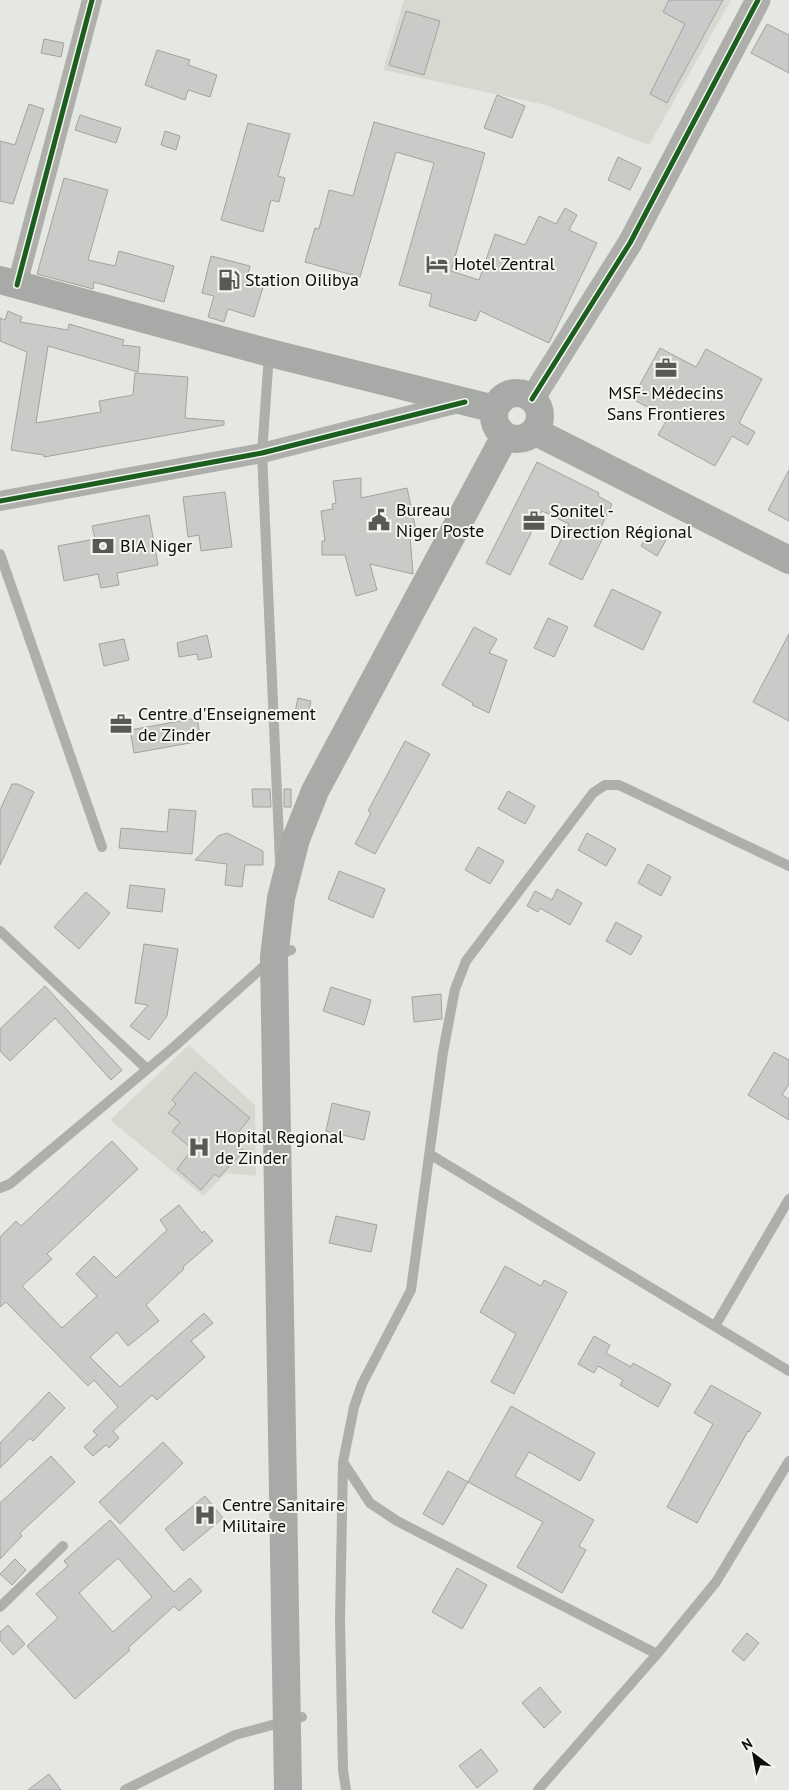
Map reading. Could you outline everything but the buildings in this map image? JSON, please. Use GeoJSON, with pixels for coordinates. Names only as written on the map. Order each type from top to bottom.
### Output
{"type":"FeatureCollection","features":[{"type":"Feature","properties":{"kind":"highway"},"geometry":{"type":"LineString","coordinates":[[8,283],[270,353],[495,408]]}},
{"type":"Feature","properties":{"kind":"highway"},"geometry":{"type":"LineString","coordinates":[[282,953],[312,848],[330,802],[480,517],[526,424],[519,393],[511,394],[499,402],[495,408],[494,421],[500,432],[526,424],[789,542]]}},
{"type":"Feature","properties":{"kind":"highway"},"geometry":{"type":"LineString","coordinates":[[526,424],[789,560]]}},
{"type":"Feature","properties":{"kind":"highway"},"geometry":{"type":"LineString","coordinates":[[303,1790],[295,1720],[281,898],[296,839],[315,791],[526,424]]}},
{"type":"Feature","properties":{"kind":"highway"},"geometry":{"type":"LineString","coordinates":[[288,1790],[295,1720]]}},
{"type":"Feature","properties":{"kind":"street"},"geometry":{"type":"LineString","coordinates":[[8,283],[92,0]]}},
{"type":"Feature","properties":{"kind":"street"},"geometry":{"type":"LineString","coordinates":[[526,424],[630,243],[758,0]]}},
{"type":"Feature","properties":{"kind":"street"},"geometry":{"type":"LineString","coordinates":[[0,501],[262,453],[465,402]]}},
{"type":"Feature","properties":{"kind":"lane"},"geometry":{"type":"LineString","coordinates":[[270,353],[262,453],[281,898]]}},
{"type":"Feature","properties":{"kind":"lane"},"geometry":{"type":"LineString","coordinates":[[0,554],[102,847]]}},
{"type":"Feature","properties":{"kind":"lane"},"geometry":{"type":"LineString","coordinates":[[346,1790],[343,1770],[340,1620],[343,1462],[354,1407],[362,1384],[411,1290],[449,1019],[455,989],[466,961],[593,793],[604,785],[619,785],[789,866]]}},
{"type":"Feature","properties":{"kind":"lane"},"geometry":{"type":"LineString","coordinates":[[0,930],[147,1069]]}},
{"type":"Feature","properties":{"kind":"lane"},"geometry":{"type":"LineString","coordinates":[[0,1188],[10,1184],[282,953]]}},
{"type":"Feature","properties":{"kind":"lane"},"geometry":{"type":"LineString","coordinates":[[431,1155],[789,1371]]}},
{"type":"Feature","properties":{"kind":"lane"},"geometry":{"type":"LineString","coordinates":[[715,1326],[789,1200]]}},
{"type":"Feature","properties":{"kind":"lane"},"geometry":{"type":"LineString","coordinates":[[538,1790],[658,1654],[716,1582],[789,1461]]}},
{"type":"Feature","properties":{"kind":"lane"},"geometry":{"type":"LineString","coordinates":[[343,1462],[370,1503],[397,1521],[658,1654]]}},
{"type":"Feature","properties":{"kind":"lane"},"geometry":{"type":"LineString","coordinates":[[0,1607],[63,1546]]}},
{"type":"Feature","properties":{"kind":"lane"},"geometry":{"type":"LineString","coordinates":[[125,1790],[235,1735],[295,1720]]}},
{"type":"Feature","properties":{"kind":"shaded area"},"geometry":{"type":"Polygon","coordinates":[[[404,0],[731,0],[649,145],[546,105],[383,70],[404,0]]]}},
{"type":"Feature","properties":{"kind":"shaded area","name":"Hopital Regional de Zinder"},"geometry":{"type":"Polygon","coordinates":[[[189,1045],[255,1105],[256,1176],[227,1173],[203,1196],[110,1120],[189,1045]]]}},
{"type":"Feature","properties":{"kind":"cycle path"},"geometry":{"type":"LineString","coordinates":[[17,285],[92,0]]}},
{"type":"Feature","properties":{"kind":"cycle path"},"geometry":{"type":"LineString","coordinates":[[532,399],[630,243],[758,0]]}},
{"type":"Feature","properties":{"kind":"cycle path"},"geometry":{"type":"LineString","coordinates":[[0,501],[262,453],[465,402]]}},
{"type":"Feature","properties":{"kind":"place","name":"Hotel Zentral"},"geometry":{"type":"Point","coordinates":[437,264]}},
{"type":"Feature","properties":{"kind":"place","name":"Station Oilibya"},"geometry":{"type":"Point","coordinates":[229,280]}},
{"type":"Feature","properties":{"kind":"place","name":"MSF- Médecins Sans Frontieres"},"geometry":{"type":"Point","coordinates":[666,368]}},
{"type":"Feature","properties":{"kind":"place","name":"Bureau Niger Poste"},"geometry":{"type":"Point","coordinates":[379,520]}},
{"type":"Feature","properties":{"kind":"place","name":"Sonitel - Direction Régional"},"geometry":{"type":"Point","coordinates":[534,521]}},
{"type":"Feature","properties":{"kind":"place","name":"BIA Niger"},"geometry":{"type":"Point","coordinates":[103,546]}},
{"type":"Feature","properties":{"kind":"place","name":"Centre d'Enseignement de Zinder"},"geometry":{"type":"Point","coordinates":[121,724]}},
{"type":"Feature","properties":{"kind":"place","name":"Hopital Regional de Zinder"},"geometry":{"type":"Point","coordinates":[199,1147]}},
{"type":"Feature","properties":{"kind":"place","name":"Centre Sanitaire Militaire"},"geometry":{"type":"Point","coordinates":[205,1515]}}]}
